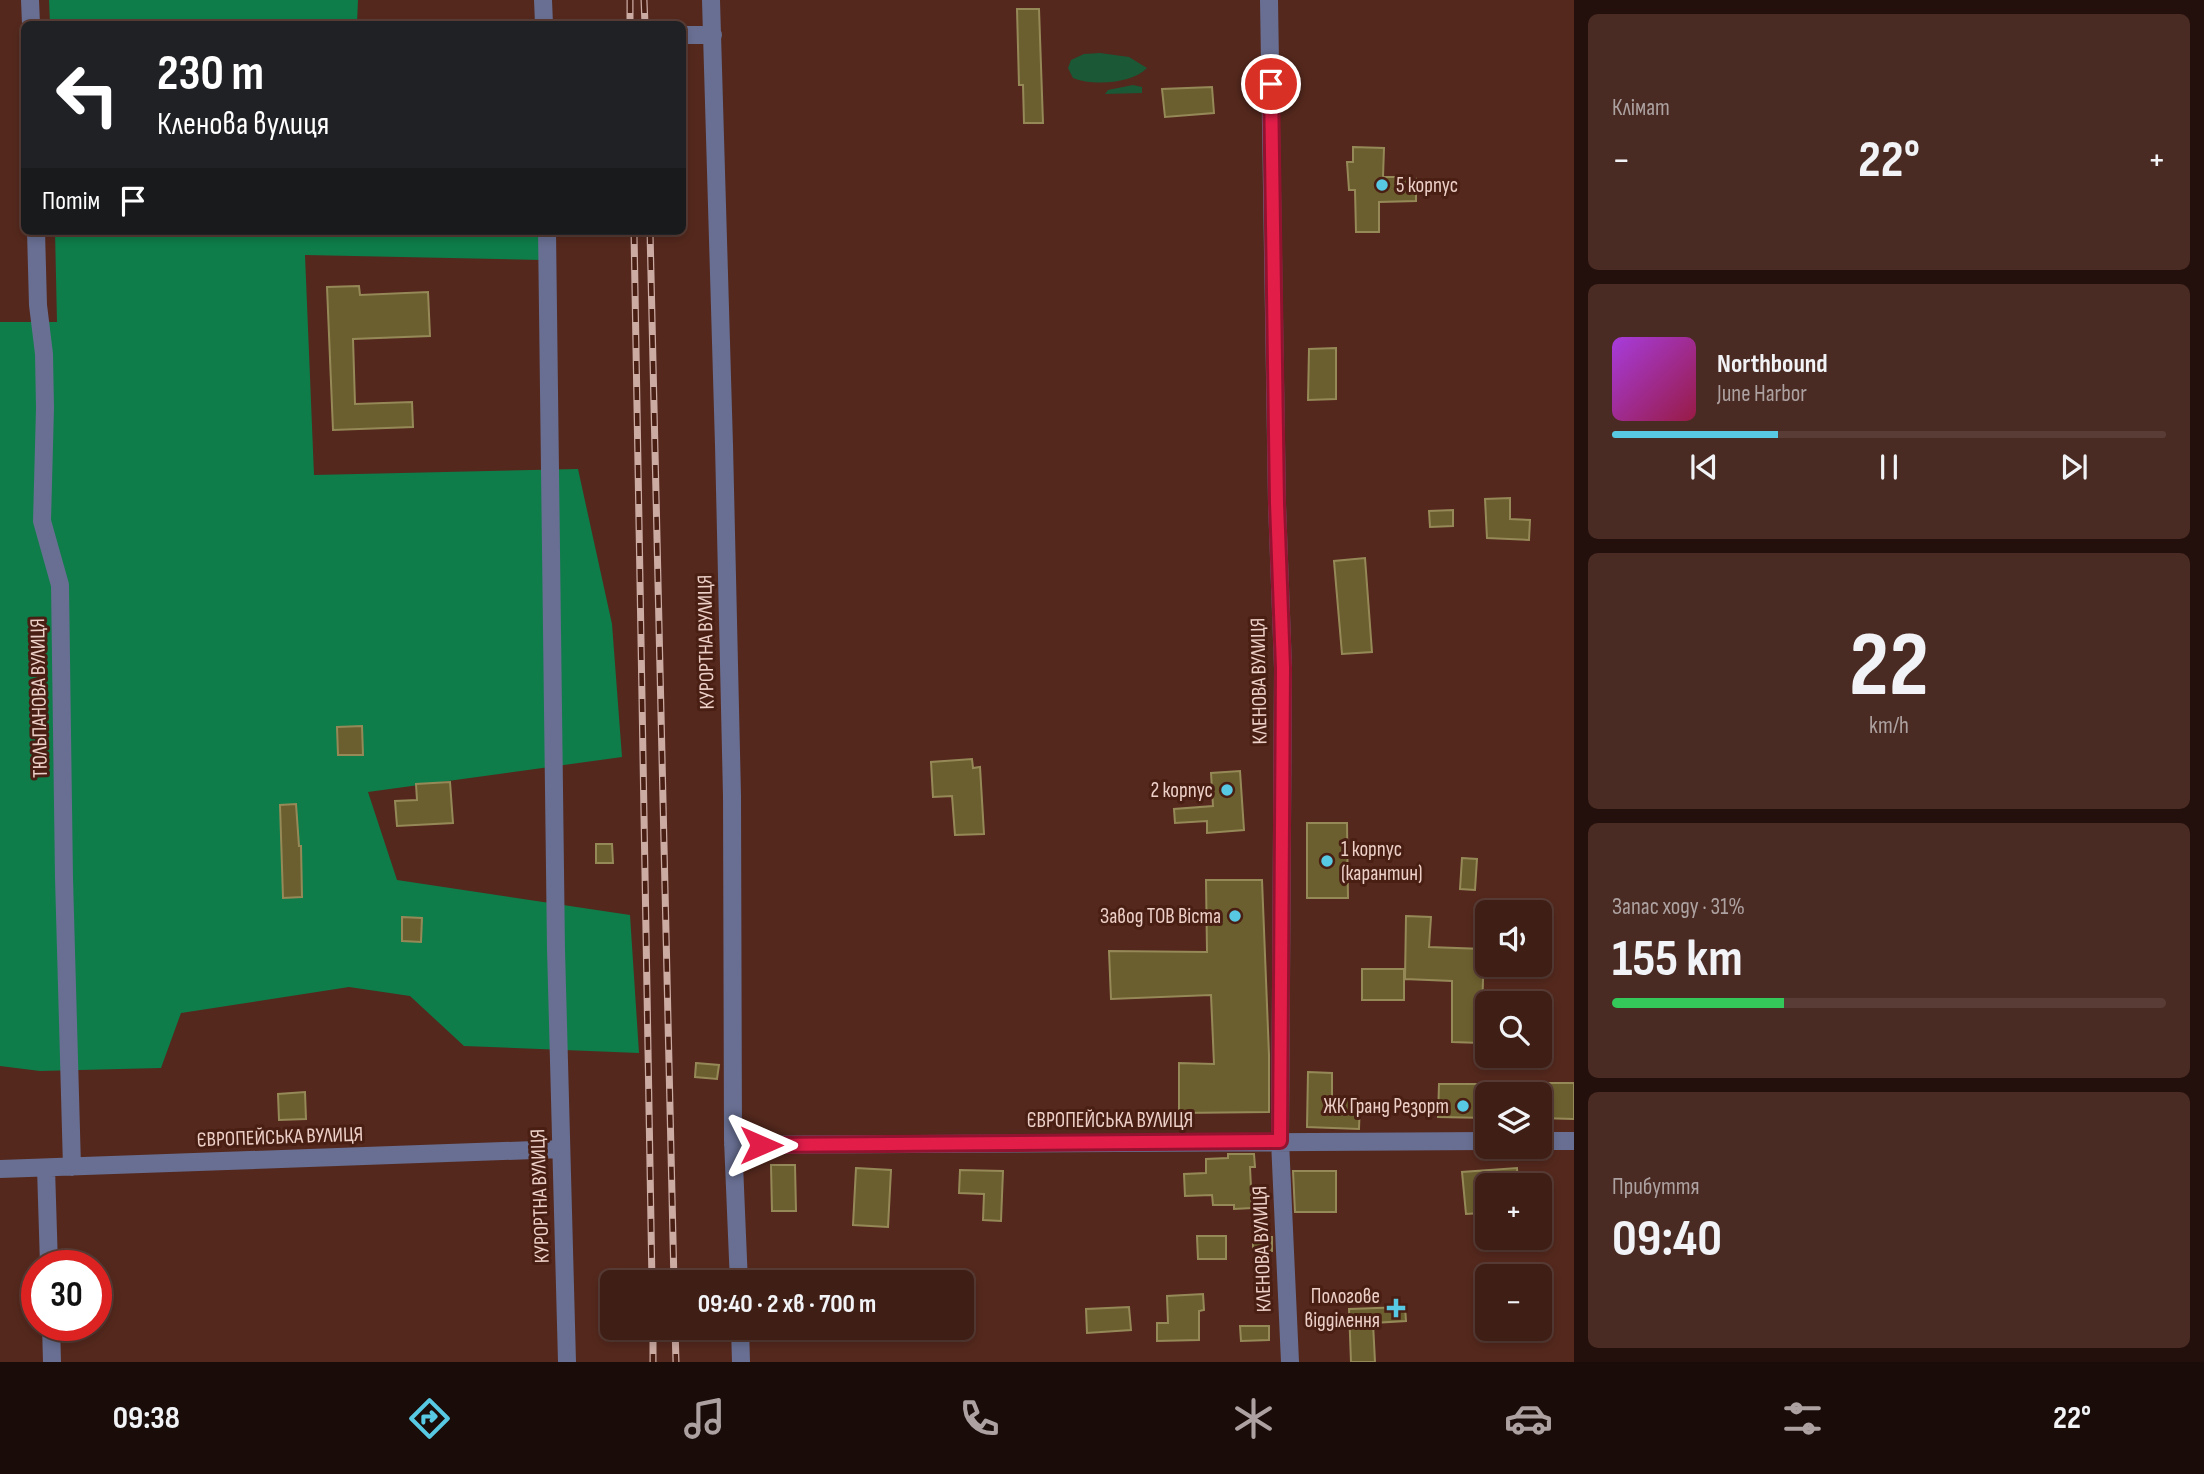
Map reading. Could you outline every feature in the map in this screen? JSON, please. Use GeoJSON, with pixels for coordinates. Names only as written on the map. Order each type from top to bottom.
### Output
{"type":"FeatureCollection","features":[{"type":"Feature","properties":{"kind":"street"},"geometry":{"type":"LineString","coordinates":[[30,0],[31,21]]}},
{"type":"Feature","properties":{"kind":"street"},"geometry":{"type":"LineString","coordinates":[[543,0],[544,21]]}},
{"type":"Feature","properties":{"kind":"street","name":"КУРОРТНА ВУЛИЦЯ"},"geometry":{"type":"LineString","coordinates":[[711,0],[732,796],[733,1146],[738,1270]]}},
{"type":"Feature","properties":{"kind":"street","name":"КЛЕНОВА ВУЛИЦЯ"},"geometry":{"type":"LineString","coordinates":[[1269,0],[1277,489],[1283,668],[1280,1141],[1290,1362]]}},
{"type":"Feature","properties":{"kind":"street"},"geometry":{"type":"LineString","coordinates":[[686,35],[713,35]]}},
{"type":"Feature","properties":{"kind":"street","name":"ТЮЛЬПАНОВА ВУЛИЦЯ"},"geometry":{"type":"LineString","coordinates":[[36,235],[38,305],[44,354],[42,522],[60,584],[72,1167]]}},
{"type":"Feature","properties":{"kind":"street","name":"КУРОРТНА ВУЛИЦЯ"},"geometry":{"type":"LineString","coordinates":[[547,235],[556,949],[567,1362]]}},
{"type":"Feature","properties":{"kind":"street","name":"ЄВРОПЕЙСЬКА ВУЛИЦЯ"},"geometry":{"type":"LineString","coordinates":[[733,1146],[1475,1141]]}},
{"type":"Feature","properties":{"kind":"street"},"geometry":{"type":"LineString","coordinates":[[1552,1141],[1574,1141]]}},
{"type":"Feature","properties":{"kind":"street","name":"ЄВРОПЕЙСЬКА ВУЛИЦЯ"},"geometry":{"type":"LineString","coordinates":[[0,1169],[561,1149]]}},
{"type":"Feature","properties":{"kind":"street"},"geometry":{"type":"LineString","coordinates":[[46,1168],[49,1250]]}},
{"type":"Feature","properties":{"kind":"street"},"geometry":{"type":"LineString","coordinates":[[740,1340],[741,1362]]}},
{"type":"Feature","properties":{"kind":"street"},"geometry":{"type":"LineString","coordinates":[[51,1341],[52,1362]]}},
{"type":"Feature","properties":{"kind":"green space"},"geometry":{"type":"Polygon","coordinates":[[[49,0],[358,0],[357,21],[50,21],[49,0]]]}},
{"type":"Feature","properties":{"kind":"green space"},"geometry":{"type":"Polygon","coordinates":[[[1084,54],[1129,57],[1147,68],[1132,77],[1112,82],[1090,82],[1073,78],[1068,68],[1071,60],[1084,54]]]}},
{"type":"Feature","properties":{"kind":"green space"},"geometry":{"type":"Polygon","coordinates":[[[1133,85],[1142,87],[1142,93],[1105,94],[1108,90],[1133,85]]]}},
{"type":"Feature","properties":{"kind":"green space"},"geometry":{"type":"Polygon","coordinates":[[[55,235],[543,235],[542,260],[305,255],[314,475],[578,469],[612,624],[622,757],[368,792],[397,880],[630,915],[639,1053],[464,1046],[410,996],[349,987],[181,1013],[161,1068],[40,1071],[0,1066],[0,322],[57,322],[55,235]]]}},
{"type":"Feature","properties":{"kind":"building"},"geometry":{"type":"Polygon","coordinates":[[[1017,9],[1039,9],[1043,123],[1024,123],[1023,85],[1019,85],[1017,9]]]}},
{"type":"Feature","properties":{"kind":"building"},"geometry":{"type":"Polygon","coordinates":[[[1212,87],[1214,113],[1165,117],[1162,89],[1212,87]]]}},
{"type":"Feature","properties":{"kind":"building","name":"5 корпус"},"geometry":{"type":"Polygon","coordinates":[[[1353,147],[1384,148],[1383,177],[1416,179],[1416,201],[1379,202],[1379,232],[1356,232],[1355,190],[1349,190],[1347,162],[1353,162],[1353,147]]]}},
{"type":"Feature","properties":{"kind":"building"},"geometry":{"type":"Polygon","coordinates":[[[359,286],[360,295],[428,292],[430,336],[353,339],[355,404],[412,402],[413,427],[333,430],[327,287],[359,286]]]}},
{"type":"Feature","properties":{"kind":"building"},"geometry":{"type":"Polygon","coordinates":[[[1336,348],[1336,399],[1308,400],[1309,349],[1336,348]]]}},
{"type":"Feature","properties":{"kind":"building"},"geometry":{"type":"Polygon","coordinates":[[[1510,498],[1510,519],[1530,520],[1529,540],[1487,538],[1485,499],[1510,498]]]}},
{"type":"Feature","properties":{"kind":"building"},"geometry":{"type":"Polygon","coordinates":[[[1453,510],[1453,526],[1430,527],[1429,511],[1453,510]]]}},
{"type":"Feature","properties":{"kind":"building"},"geometry":{"type":"Polygon","coordinates":[[[1365,558],[1372,652],[1342,654],[1334,561],[1365,558]]]}},
{"type":"Feature","properties":{"kind":"building"},"geometry":{"type":"Polygon","coordinates":[[[362,726],[363,755],[338,755],[337,727],[362,726]]]}},
{"type":"Feature","properties":{"kind":"building"},"geometry":{"type":"Polygon","coordinates":[[[972,759],[973,768],[980,767],[984,834],[955,835],[952,796],[933,797],[931,762],[972,759]]]}},
{"type":"Feature","properties":{"kind":"building","name":"2 корпус"},"geometry":{"type":"Polygon","coordinates":[[[1240,771],[1244,830],[1207,833],[1207,821],[1175,823],[1174,809],[1213,806],[1211,773],[1240,771]]]}},
{"type":"Feature","properties":{"kind":"building"},"geometry":{"type":"Polygon","coordinates":[[[450,782],[453,823],[397,826],[395,801],[417,800],[416,784],[450,782]]]}},
{"type":"Feature","properties":{"kind":"building"},"geometry":{"type":"Polygon","coordinates":[[[296,804],[301,846],[302,897],[283,898],[280,805],[296,804]]]}},
{"type":"Feature","properties":{"kind":"building","name":"1 корпус (карантин)"},"geometry":{"type":"Polygon","coordinates":[[[1307,823],[1347,823],[1348,898],[1307,898],[1307,823]]]}},
{"type":"Feature","properties":{"kind":"building"},"geometry":{"type":"Polygon","coordinates":[[[596,844],[612,844],[613,863],[596,863],[596,844]]]}},
{"type":"Feature","properties":{"kind":"building"},"geometry":{"type":"Polygon","coordinates":[[[1462,858],[1477,859],[1475,890],[1460,889],[1462,858]]]}},
{"type":"Feature","properties":{"kind":"building"},"geometry":{"type":"Polygon","coordinates":[[[1206,880],[1262,880],[1269,1112],[1179,1113],[1179,1063],[1214,1064],[1211,995],[1111,999],[1109,951],[1207,952],[1206,880]]]}},
{"type":"Feature","properties":{"kind":"building"},"geometry":{"type":"Polygon","coordinates":[[[1406,916],[1431,917],[1429,947],[1475,949],[1475,977],[1483,977],[1483,991],[1475,991],[1475,1043],[1452,1042],[1452,981],[1405,979],[1406,916]]]}},
{"type":"Feature","properties":{"kind":"building"},"geometry":{"type":"Polygon","coordinates":[[[402,917],[422,918],[421,942],[402,941],[402,917]]]}},
{"type":"Feature","properties":{"kind":"building"},"geometry":{"type":"Polygon","coordinates":[[[1362,969],[1404,969],[1404,1000],[1362,1000],[1362,969]]]}},
{"type":"Feature","properties":{"kind":"building"},"geometry":{"type":"Polygon","coordinates":[[[696,1063],[719,1065],[717,1079],[695,1077],[696,1063]]]}},
{"type":"Feature","properties":{"kind":"building"},"geometry":{"type":"Polygon","coordinates":[[[1308,1072],[1332,1073],[1332,1100],[1360,1100],[1359,1129],[1307,1127],[1308,1072]]]}},
{"type":"Feature","properties":{"kind":"building"},"geometry":{"type":"Polygon","coordinates":[[[1552,1083],[1574,1083],[1574,1119],[1552,1118],[1552,1083]]]}},
{"type":"Feature","properties":{"kind":"building"},"geometry":{"type":"Polygon","coordinates":[[[1439,1084],[1475,1084],[1475,1118],[1438,1117],[1439,1084]]]}},
{"type":"Feature","properties":{"kind":"building"},"geometry":{"type":"Polygon","coordinates":[[[305,1092],[306,1119],[279,1120],[278,1094],[305,1092]]]}},
{"type":"Feature","properties":{"kind":"building"},"geometry":{"type":"Polygon","coordinates":[[[1228,1154],[1254,1154],[1255,1167],[1250,1167],[1252,1208],[1234,1209],[1234,1205],[1213,1205],[1212,1195],[1185,1196],[1184,1174],[1206,1173],[1206,1159],[1228,1158],[1228,1154]]]}},
{"type":"Feature","properties":{"kind":"building"},"geometry":{"type":"Polygon","coordinates":[[[771,1165],[795,1165],[796,1211],[772,1211],[771,1165]]]}},
{"type":"Feature","properties":{"kind":"building"},"geometry":{"type":"Polygon","coordinates":[[[856,1168],[891,1170],[888,1227],[853,1225],[856,1168]]]}},
{"type":"Feature","properties":{"kind":"building"},"geometry":{"type":"Polygon","coordinates":[[[1517,1168],[1517,1173],[1475,1173],[1475,1213],[1466,1214],[1462,1172],[1517,1168]]]}},
{"type":"Feature","properties":{"kind":"building"},"geometry":{"type":"Polygon","coordinates":[[[960,1170],[1003,1171],[1001,1221],[983,1220],[984,1194],[959,1193],[960,1170]]]}},
{"type":"Feature","properties":{"kind":"building"},"geometry":{"type":"Polygon","coordinates":[[[1293,1171],[1336,1171],[1336,1212],[1295,1212],[1293,1171]]]}},
{"type":"Feature","properties":{"kind":"building"},"geometry":{"type":"Polygon","coordinates":[[[1197,1236],[1226,1236],[1226,1259],[1198,1259],[1197,1236]]]}},
{"type":"Feature","properties":{"kind":"building"},"geometry":{"type":"Polygon","coordinates":[[[1253,1237],[1272,1237],[1272,1251],[1253,1251],[1253,1237]]]}},
{"type":"Feature","properties":{"kind":"building"},"geometry":{"type":"Polygon","coordinates":[[[1203,1294],[1204,1310],[1199,1311],[1199,1340],[1157,1341],[1157,1323],[1168,1323],[1167,1296],[1203,1294]]]}},
{"type":"Feature","properties":{"kind":"building"},"geometry":{"type":"Polygon","coordinates":[[[1129,1307],[1131,1330],[1087,1333],[1086,1309],[1129,1307]]]}},
{"type":"Feature","properties":{"kind":"building","name":"Пологове відділення"},"geometry":{"type":"Polygon","coordinates":[[[1405,1307],[1406,1321],[1373,1323],[1375,1362],[1351,1362],[1349,1309],[1405,1307]]]}},
{"type":"Feature","properties":{"kind":"building"},"geometry":{"type":"Polygon","coordinates":[[[1240,1326],[1269,1326],[1269,1340],[1241,1341],[1240,1326]]]}},
{"type":"Feature","properties":{"kind":"railway"},"geometry":{"type":"LineString","coordinates":[[630,0],[630,21]]}},
{"type":"Feature","properties":{"kind":"railway"},"geometry":{"type":"LineString","coordinates":[[644,0],[645,21]]}},
{"type":"Feature","properties":{"kind":"railway"},"geometry":{"type":"LineString","coordinates":[[634,235],[652,1270]]}},
{"type":"Feature","properties":{"kind":"railway"},"geometry":{"type":"LineString","coordinates":[[650,235],[674,1270]]}},
{"type":"Feature","properties":{"kind":"railway"},"geometry":{"type":"LineString","coordinates":[[653,1340],[653,1362]]}},
{"type":"Feature","properties":{"kind":"railway"},"geometry":{"type":"LineString","coordinates":[[675,1340],[676,1362]]}},
{"type":"Feature","properties":{"kind":"place","name":"5 корпус"},"geometry":{"type":"Point","coordinates":[1382,185]}},
{"type":"Feature","properties":{"kind":"place","name":"2 корпус"},"geometry":{"type":"Point","coordinates":[1227,790]}},
{"type":"Feature","properties":{"kind":"place","name":"1 корпус (карантин)"},"geometry":{"type":"Point","coordinates":[1327,861]}},
{"type":"Feature","properties":{"kind":"place","name":"Завод ТОВ Віста"},"geometry":{"type":"Point","coordinates":[1235,916]}},
{"type":"Feature","properties":{"kind":"place","name":"ЖК Гранд Резорт"},"geometry":{"type":"Point","coordinates":[1463,1106]}},
{"type":"Feature","properties":{"kind":"place","name":"Пологове відділення"},"geometry":{"type":"Point","coordinates":[1396,1308]}},
{"type":"Feature","properties":{"kind":"route"},"geometry":{"type":"LineString","coordinates":[[761,1145],[1280,1141],[1283,668],[1277,503],[1271,84]]}}]}
